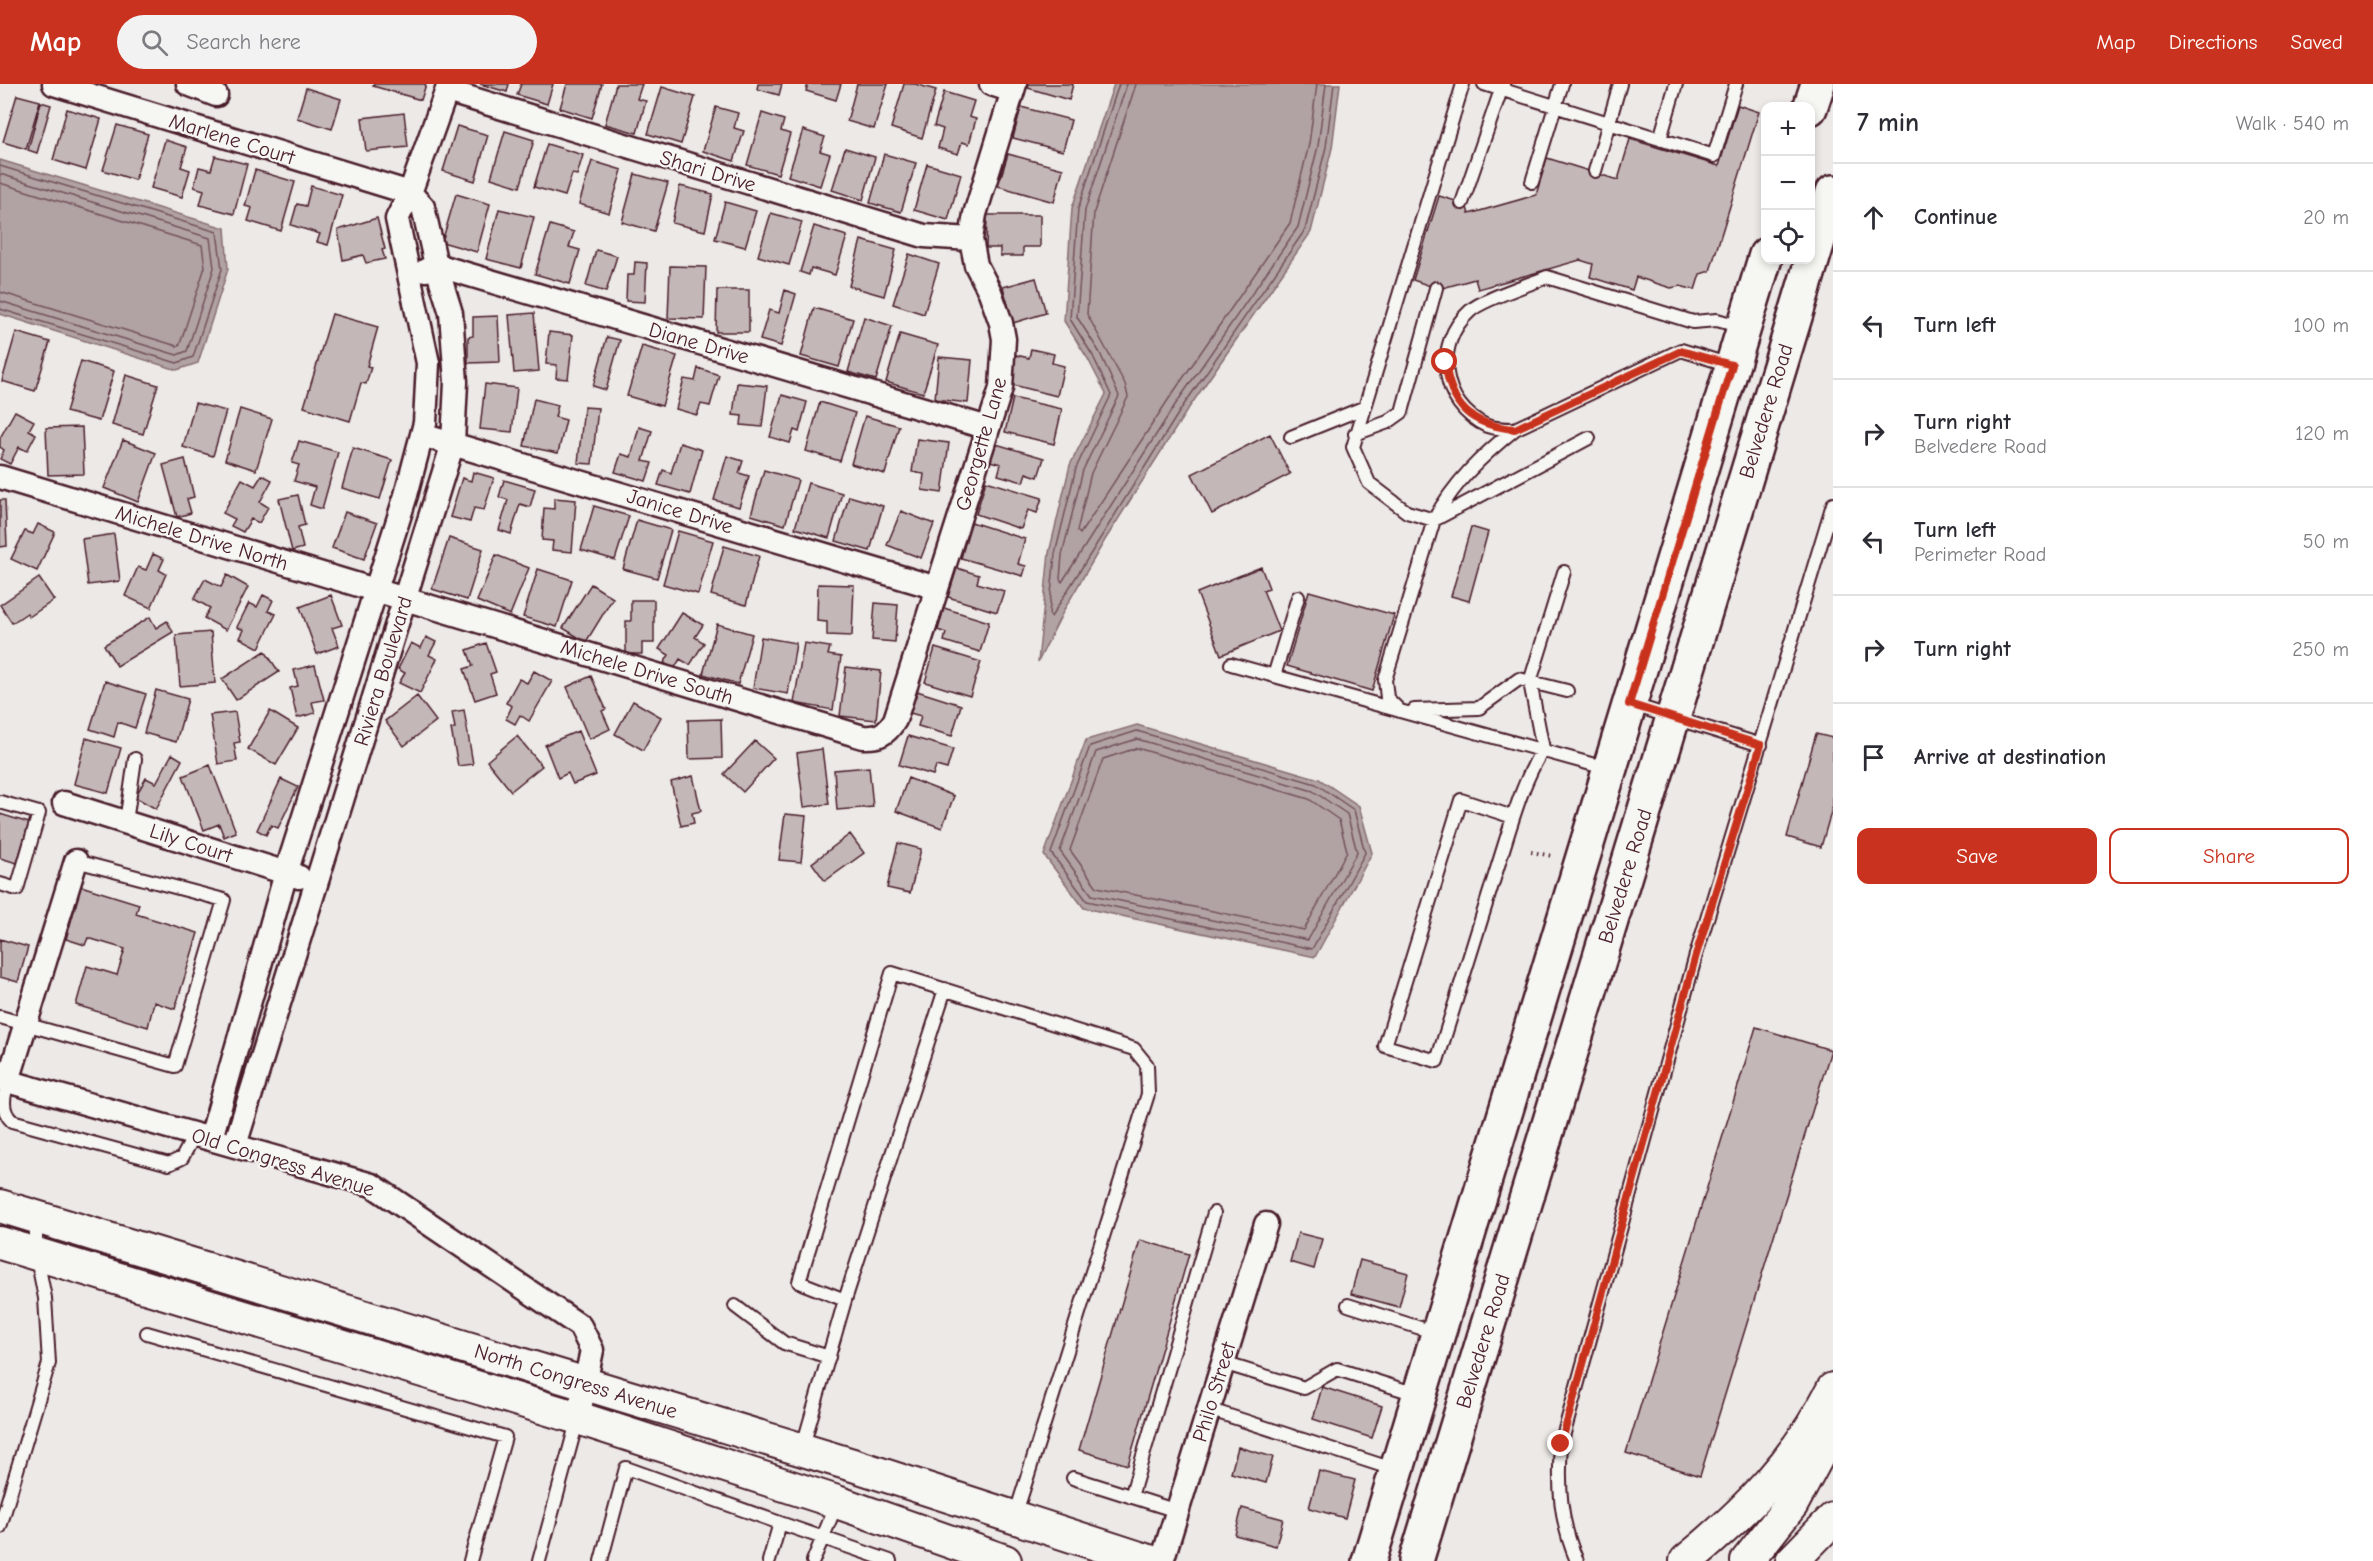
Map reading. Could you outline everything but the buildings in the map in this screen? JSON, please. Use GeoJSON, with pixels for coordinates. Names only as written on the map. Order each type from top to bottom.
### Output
{"type":"FeatureCollection","features":[{"type":"Feature","properties":{"kind":"main road"},"geometry":{"type":"LineString","coordinates":[[1812,102],[1818,84]]}},
{"type":"Feature","properties":{"kind":"main road","name":"Belvedere Road"},"geometry":{"type":"LineString","coordinates":[[1416,1561],[1833,192]]}},
{"type":"Feature","properties":{"kind":"main road"},"geometry":{"type":"LineString","coordinates":[[1369,1561],[1763,264]]}},
{"type":"Feature","properties":{"kind":"main road"},"geometry":{"type":"LineString","coordinates":[[1609,769],[1623,799],[1624,879]]}},
{"type":"Feature","properties":{"kind":"main road"},"geometry":{"type":"LineString","coordinates":[[1355,1561],[1383,1513]]}},
{"type":"Feature","properties":{"kind":"main road"},"geometry":{"type":"LineString","coordinates":[[1430,1517],[1434,1561]]}},
{"type":"Feature","properties":{"kind":"street","name":"Marlene Court"},"geometry":{"type":"LineString","coordinates":[[54,84],[410,193]]}},
{"type":"Feature","properties":{"kind":"street"},"geometry":{"type":"LineString","coordinates":[[188,84],[216,95]]}},
{"type":"Feature","properties":{"kind":"street","name":"Georgette Lane"},"geometry":{"type":"LineString","coordinates":[[888,731],[895,720],[1001,388],[1004,339],[997,307],[976,265],[971,239],[1006,86]]}},
{"type":"Feature","properties":{"kind":"street","name":"Riviera Boulevard"},"geometry":{"type":"LineString","coordinates":[[203,1136],[406,495],[425,423],[428,363],[397,219],[410,193],[448,88]]}},
{"type":"Feature","properties":{"kind":"street","name":"Shari Drive"},"geometry":{"type":"LineString","coordinates":[[448,88],[924,236],[971,239]]}},
{"type":"Feature","properties":{"kind":"street","name":"Riviera Boulevard"},"geometry":{"type":"LineString","coordinates":[[235,1145],[453,442],[456,382],[451,313],[436,265],[423,207],[410,193]]}},
{"type":"Feature","properties":{"kind":"street"},"geometry":{"type":"LineString","coordinates":[[410,278],[436,265]]}},
{"type":"Feature","properties":{"kind":"street","name":"Diane Drive"},"geometry":{"type":"LineString","coordinates":[[436,265],[988,428]]}},
{"type":"Feature","properties":{"kind":"street","name":"Janice Drive"},"geometry":{"type":"LineString","coordinates":[[422,435],[453,442],[937,588]]}},
{"type":"Feature","properties":{"kind":"street","name":"Michele Drive North"},"geometry":{"type":"LineString","coordinates":[[0,477],[405,600]]}},
{"type":"Feature","properties":{"kind":"street","name":"Michele Drive South"},"geometry":{"type":"LineString","coordinates":[[405,600],[863,738],[876,738],[888,731]]}},
{"type":"Feature","properties":{"kind":"street","name":"Lily Court"},"geometry":{"type":"LineString","coordinates":[[64,803],[317,883]]}},
{"type":"Feature","properties":{"kind":"street"},"geometry":{"type":"LineString","coordinates":[[4,1080],[26,1024],[76,861]]}},
{"type":"Feature","properties":{"kind":"street","name":"Old Congress Avenue"},"geometry":{"type":"LineString","coordinates":[[4,1080],[372,1185],[580,1326],[592,1350],[578,1418]]}},
{"type":"Feature","properties":{"kind":"street","name":"North Congress Avenue"},"geometry":{"type":"LineString","coordinates":[[0,1206],[802,1450],[1149,1561]]}},
{"type":"Feature","properties":{"kind":"street","name":"Philo Street"},"geometry":{"type":"LineString","coordinates":[[1162,1561],[1266,1224]]}},
{"type":"Feature","properties":{"kind":"street","name":"North Congress Avenue"},"geometry":{"type":"LineString","coordinates":[[0,1242],[578,1418],[837,1502],[1005,1561]]}},
{"type":"Feature","properties":{"kind":"street"},"geometry":{"type":"LineString","coordinates":[[1686,1561],[1733,1521],[1768,1485],[1796,1452],[1833,1389]]}},
{"type":"Feature","properties":{"kind":"street"},"geometry":{"type":"LineString","coordinates":[[1748,1561],[1792,1504],[1833,1427]]}},
{"type":"Feature","properties":{"kind":"street"},"geometry":{"type":"LineString","coordinates":[[1792,1561],[1833,1519]]}},
{"type":"Feature","properties":{"kind":"lane"},"geometry":{"type":"LineString","coordinates":[[1463,84],[1353,447],[1369,483],[1407,512],[1434,520],[1589,438]]}},
{"type":"Feature","properties":{"kind":"lane"},"geometry":{"type":"LineString","coordinates":[[1484,84],[1502,87],[1556,107],[1714,156],[1736,84]]}},
{"type":"Feature","properties":{"kind":"lane"},"geometry":{"type":"LineString","coordinates":[[1532,182],[1562,84]]}},
{"type":"Feature","properties":{"kind":"lane"},"geometry":{"type":"LineString","coordinates":[[1595,171],[1620,84]]}},
{"type":"Feature","properties":{"kind":"lane"},"geometry":{"type":"LineString","coordinates":[[1660,139],[1676,84]]}},
{"type":"Feature","properties":{"kind":"lane"},"geometry":{"type":"LineString","coordinates":[[1462,203],[1502,87]]}},
{"type":"Feature","properties":{"kind":"lane"},"geometry":{"type":"LineString","coordinates":[[1515,429],[1489,427],[1471,417],[1457,402],[1448,383],[1445,362],[1448,342],[1458,323],[1472,308],[1547,277],[1693,322],[1717,320],[1743,328]]}},
{"type":"Feature","properties":{"kind":"lane"},"geometry":{"type":"LineString","coordinates":[[1355,435],[1388,422],[1402,412],[1436,288]]}},
{"type":"Feature","properties":{"kind":"lane"},"geometry":{"type":"LineString","coordinates":[[1567,690],[1519,679],[1479,708],[1400,711],[1387,698],[1385,680],[1434,520],[1446,498],[1477,460],[1515,429],[1681,351],[1732,365]]}},
{"type":"Feature","properties":{"kind":"lane"},"geometry":{"type":"LineString","coordinates":[[1291,437],[1363,408]]}},
{"type":"Feature","properties":{"kind":"lane"},"geometry":{"type":"LineString","coordinates":[[1577,1561],[1569,1542],[1558,1487],[1561,1444],[1696,955],[1833,504]]}},
{"type":"Feature","properties":{"kind":"lane"},"geometry":{"type":"LineString","coordinates":[[1514,817],[1461,800],[1386,1046],[1437,1061],[1514,817],[1526,775],[1543,749],[1530,682],[1564,572]]}},
{"type":"Feature","properties":{"kind":"lane"},"geometry":{"type":"LineString","coordinates":[[1274,676],[1298,597]]}},
{"type":"Feature","properties":{"kind":"lane"},"geometry":{"type":"LineString","coordinates":[[1231,664],[1609,769]]}},
{"type":"Feature","properties":{"kind":"lane"},"geometry":{"type":"LineString","coordinates":[[1629,704],[1761,745]]}},
{"type":"Feature","properties":{"kind":"lane"},"geometry":{"type":"LineString","coordinates":[[126,822],[135,759]]}},
{"type":"Feature","properties":{"kind":"lane"},"geometry":{"type":"LineString","coordinates":[[0,802],[39,813],[17,889],[0,884]]}},
{"type":"Feature","properties":{"kind":"lane"},"geometry":{"type":"LineString","coordinates":[[0,1017],[175,1066],[224,900],[76,861]]}},
{"type":"Feature","properties":{"kind":"lane"},"geometry":{"type":"LineString","coordinates":[[845,1300],[799,1282],[892,973],[1134,1048],[1147,1065],[1148,1094],[1015,1517]]}},
{"type":"Feature","properties":{"kind":"lane"},"geometry":{"type":"LineString","coordinates":[[802,1450],[845,1300],[945,989]]}},
{"type":"Feature","properties":{"kind":"lane"},"geometry":{"type":"LineString","coordinates":[[4,1080],[3,1104],[6,1116],[12,1121],[72,1139],[169,1164],[182,1158],[203,1136]]}},
{"type":"Feature","properties":{"kind":"lane"},"geometry":{"type":"LineString","coordinates":[[1131,1497],[1214,1213]]}},
{"type":"Feature","properties":{"kind":"lane"},"geometry":{"type":"LineString","coordinates":[[0,1527],[50,1363],[45,1298],[36,1253],[36,1216]]}},
{"type":"Feature","properties":{"kind":"lane"},"geometry":{"type":"LineString","coordinates":[[1348,1305],[1437,1333]]}},
{"type":"Feature","properties":{"kind":"lane"},"geometry":{"type":"LineString","coordinates":[[735,1306],[784,1343],[829,1357]]}},
{"type":"Feature","properties":{"kind":"lane"},"geometry":{"type":"LineString","coordinates":[[147,1334],[505,1437],[470,1561]]}},
{"type":"Feature","properties":{"kind":"lane"},"geometry":{"type":"LineString","coordinates":[[1223,1364],[1304,1388],[1337,1369],[1419,1395]]}},
{"type":"Feature","properties":{"kind":"lane"},"geometry":{"type":"LineString","coordinates":[[1208,1409],[1396,1470]]}},
{"type":"Feature","properties":{"kind":"lane"},"geometry":{"type":"LineString","coordinates":[[539,1561],[578,1418]]}},
{"type":"Feature","properties":{"kind":"lane"},"geometry":{"type":"LineString","coordinates":[[601,1561],[626,1468],[890,1561]]}},
{"type":"Feature","properties":{"kind":"lane"},"geometry":{"type":"LineString","coordinates":[[1073,1478],[1177,1511]]}},
{"type":"Feature","properties":{"kind":"lane"},"geometry":{"type":"LineString","coordinates":[[813,1561],[824,1539],[837,1502]]}},
{"type":"Feature","properties":{"kind":"lane"},"geometry":{"type":"LineString","coordinates":[[769,1561],[780,1523]]}},
{"type":"Feature","properties":{"kind":"path"},"geometry":{"type":"LineString","coordinates":[[1531,852],[1553,856]]}},
{"type":"Feature","properties":{"kind":"water"},"geometry":{"type":"Polygon","coordinates":[[[1114,84],[1340,84],[1332,148],[1311,232],[1186,412],[1105,540],[1065,608],[1038,662],[1049,553],[1070,465],[1106,394],[1088,359],[1064,321],[1072,208],[1114,84]]]}},
{"type":"Feature","properties":{"kind":"water"},"geometry":{"type":"Polygon","coordinates":[[[0,160],[225,228],[228,269],[198,363],[177,370],[0,314],[0,160]]]}},
{"type":"Feature","properties":{"kind":"water"},"geometry":{"type":"Polygon","coordinates":[[[1137,725],[1319,779],[1359,806],[1372,853],[1315,957],[1084,908],[1044,855],[1086,740],[1137,725]]]}},
{"type":"Feature","properties":{"kind":"route"},"geometry":{"type":"LineString","coordinates":[[1445,362],[1448,383],[1457,402],[1471,417],[1489,427],[1515,429],[1681,351],[1732,365],[1629,704],[1761,745],[1696,955],[1561,1444]]}}]}
